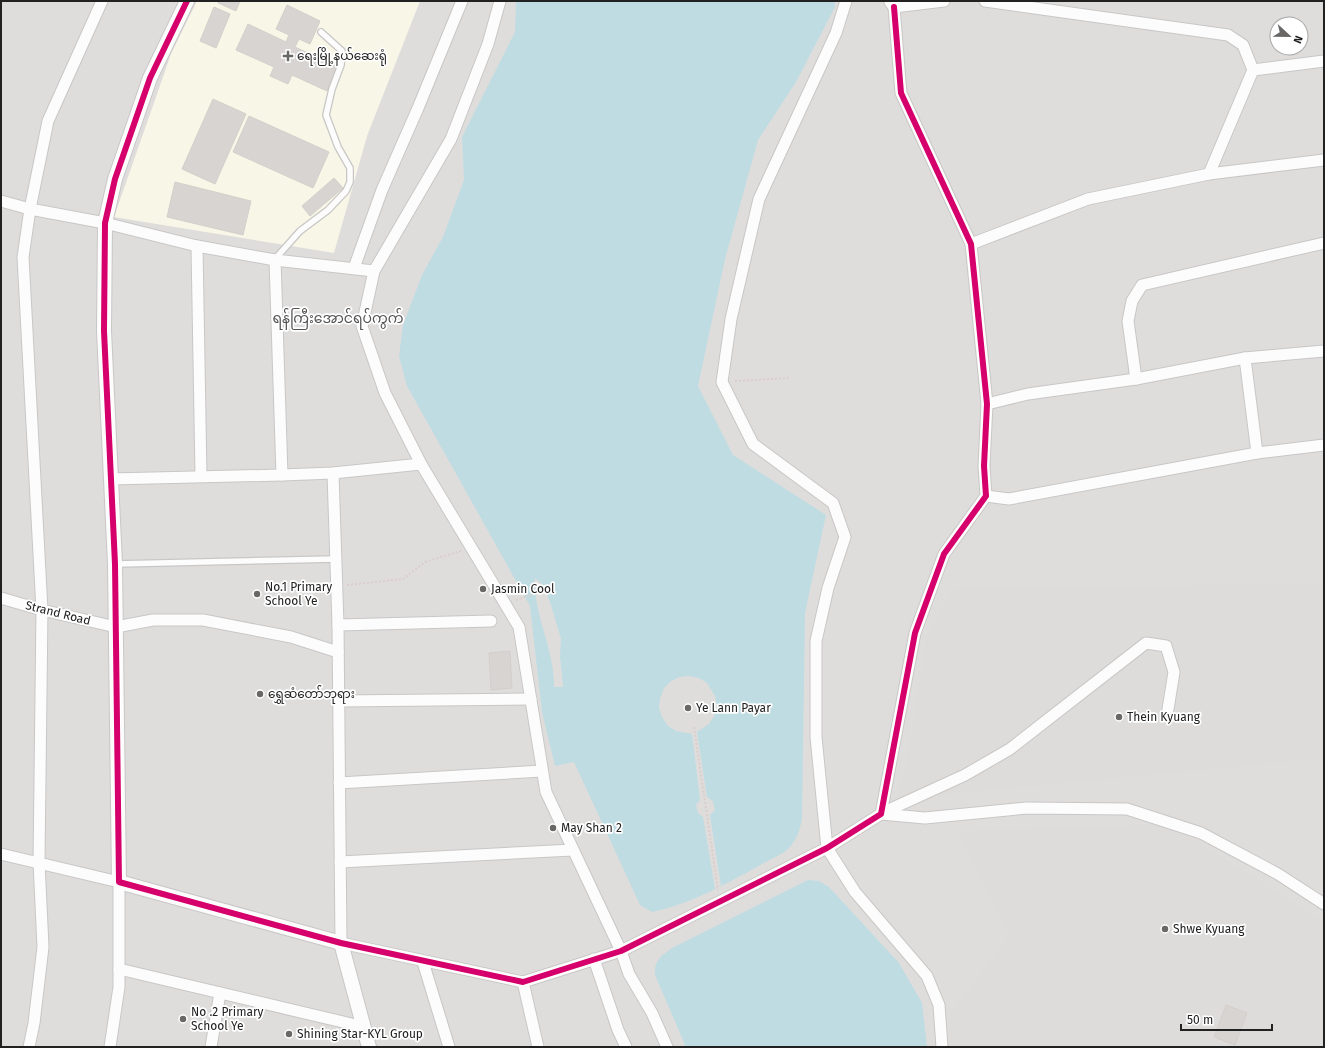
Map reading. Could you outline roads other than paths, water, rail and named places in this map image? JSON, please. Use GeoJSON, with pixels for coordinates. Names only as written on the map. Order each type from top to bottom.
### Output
{"type":"FeatureCollection","features":[{"type":"Feature","properties":{"kind":"street"},"geometry":{"type":"LineString","coordinates":[[29,1047],[43,947],[39,862],[42,610],[23,257],[30,210],[48,121],[102,1]]}},
{"type":"Feature","properties":{"kind":"street"},"geometry":{"type":"LineString","coordinates":[[110,1047],[119,987],[119,882],[115,564],[104,331],[105,223],[115,179],[150,78],[187,1]]}},
{"type":"Feature","properties":{"kind":"street"},"geometry":{"type":"LineString","coordinates":[[354,268],[382,190],[462,1]]}},
{"type":"Feature","properties":{"kind":"street"},"geometry":{"type":"LineString","coordinates":[[500,1],[488,44],[451,139],[374,270],[362,326],[385,393],[421,464],[519,627],[546,792],[622,951],[629,974],[652,1013],[667,1047]]}},
{"type":"Feature","properties":{"kind":"street"},"geometry":{"type":"LineString","coordinates":[[846,1],[836,34],[759,198],[731,319],[722,382],[753,444],[833,503],[845,537],[828,588],[816,641],[816,737],[826,848],[855,892],[927,976],[939,1005],[942,1047]]}},
{"type":"Feature","properties":{"kind":"street"},"geometry":{"type":"LineString","coordinates":[[881,814],[915,633],[944,554],[986,496],[984,466],[986,404],[971,244],[901,93],[892,4],[944,1]]}},
{"type":"Feature","properties":{"kind":"street"},"geometry":{"type":"LineString","coordinates":[[985,1],[1228,35],[1243,45],[1253,70],[1209,174]]}},
{"type":"Feature","properties":{"kind":"street"},"geometry":{"type":"LineString","coordinates":[[1253,70],[1324,61]]}},
{"type":"Feature","properties":{"kind":"street"},"geometry":{"type":"LineString","coordinates":[[971,244],[1088,199],[1209,174],[1324,160]]}},
{"type":"Feature","properties":{"kind":"street"},"geometry":{"type":"LineString","coordinates":[[1,201],[30,210],[105,223],[198,246],[274,260],[374,270]]}},
{"type":"Feature","properties":{"kind":"street"},"geometry":{"type":"LineString","coordinates":[[1136,379],[1128,321],[1132,301],[1142,285],[1324,243]]}},
{"type":"Feature","properties":{"kind":"street"},"geometry":{"type":"LineString","coordinates":[[198,246],[200,476]]}},
{"type":"Feature","properties":{"kind":"street"},"geometry":{"type":"LineString","coordinates":[[274,260],[282,475]]}},
{"type":"Feature","properties":{"kind":"street"},"geometry":{"type":"LineString","coordinates":[[986,404],[1028,394],[1136,379],[1245,358],[1324,351]]}},
{"type":"Feature","properties":{"kind":"street"},"geometry":{"type":"LineString","coordinates":[[1245,358],[1257,453]]}},
{"type":"Feature","properties":{"kind":"street"},"geometry":{"type":"LineString","coordinates":[[986,496],[1009,499],[1257,453],[1324,445]]}},
{"type":"Feature","properties":{"kind":"street"},"geometry":{"type":"LineString","coordinates":[[111,479],[332,473],[421,464]]}},
{"type":"Feature","properties":{"kind":"street"},"geometry":{"type":"LineString","coordinates":[[332,473],[338,625],[341,943],[369,1047]]}},
{"type":"Feature","properties":{"kind":"street","name":"Strand Road"},"geometry":{"type":"LineString","coordinates":[[1,598],[42,610],[116,628]]}},
{"type":"Feature","properties":{"kind":"street"},"geometry":{"type":"LineString","coordinates":[[116,628],[154,620],[203,620],[291,637],[338,652]]}},
{"type":"Feature","properties":{"kind":"street"},"geometry":{"type":"LineString","coordinates":[[338,625],[491,621]]}},
{"type":"Feature","properties":{"kind":"street"},"geometry":{"type":"LineString","coordinates":[[1,854],[119,882],[341,943],[523,982],[622,951],[826,848],[881,814],[965,775],[1010,749],[1146,643],[1166,646],[1174,672],[1168,709]]}},
{"type":"Feature","properties":{"kind":"street"},"geometry":{"type":"LineString","coordinates":[[339,701],[531,699]]}},
{"type":"Feature","properties":{"kind":"street"},"geometry":{"type":"LineString","coordinates":[[339,783],[542,771]]}},
{"type":"Feature","properties":{"kind":"street"},"geometry":{"type":"LineString","coordinates":[[881,814],[925,818],[1027,808],[1127,809],[1201,833],[1278,874],[1324,904]]}},
{"type":"Feature","properties":{"kind":"street"},"geometry":{"type":"LineString","coordinates":[[340,862],[574,850]]}},
{"type":"Feature","properties":{"kind":"street"},"geometry":{"type":"LineString","coordinates":[[594,959],[618,1030],[626,1047]]}},
{"type":"Feature","properties":{"kind":"street"},"geometry":{"type":"LineString","coordinates":[[424,962],[449,1047]]}},
{"type":"Feature","properties":{"kind":"street"},"geometry":{"type":"LineString","coordinates":[[119,969],[364,1028]]}},
{"type":"Feature","properties":{"kind":"street"},"geometry":{"type":"LineString","coordinates":[[523,982],[538,1047]]}},
{"type":"Feature","properties":{"kind":"street"},"geometry":{"type":"LineString","coordinates":[[211,1047],[220,993]]}},
{"type":"Feature","properties":{"kind":"lane"},"geometry":{"type":"LineString","coordinates":[[274,260],[300,232],[328,210],[346,191],[350,182],[350,168],[338,147],[326,115],[332,89],[341,65],[342,51],[321,32]]}},
{"type":"Feature","properties":{"kind":"lane"},"geometry":{"type":"LineString","coordinates":[[115,564],[336,559]]}},
{"type":"Feature","properties":{"kind":"water"},"geometry":{"type":"Polygon","coordinates":[[[516,1],[835,1],[835,7],[796,82],[758,140],[725,259],[698,386],[733,455],[826,515],[805,613],[802,818],[798,834],[794,841],[789,848],[781,854],[710,892],[682,904],[652,912],[640,905],[574,762],[555,766],[542,712],[530,606],[407,386],[399,356],[403,325],[422,275],[443,237],[464,180],[462,137],[515,32],[516,1]],[[535,578],[537,605],[551,659],[554,687],[563,687],[560,656],[561,639],[550,602],[543,585],[535,578]]]}},
{"type":"Feature","properties":{"kind":"water"},"geometry":{"type":"Polygon","coordinates":[[[808,880],[819,881],[829,887],[899,963],[922,1003],[927,1047],[686,1047],[655,975],[657,962],[659,959],[672,948],[808,880]]]}},
{"type":"Feature","properties":{"kind":"place","name":"ရေးမြို့နယ်ဆေးရုံ"},"geometry":{"type":"Point","coordinates":[288,56]}},
{"type":"Feature","properties":{"kind":"place","name":"Jasmin Cool"},"geometry":{"type":"Point","coordinates":[483,589]}},
{"type":"Feature","properties":{"kind":"place","name":"No.1 Primary School Ye"},"geometry":{"type":"Point","coordinates":[257,594]}},
{"type":"Feature","properties":{"kind":"place","name":"ရွှေဆံတော်ဘုရား"},"geometry":{"type":"Point","coordinates":[260,694]}},
{"type":"Feature","properties":{"kind":"place","name":"Ye Lann Payar"},"geometry":{"type":"Point","coordinates":[688,708]}},
{"type":"Feature","properties":{"kind":"place","name":"Thein Kyuang"},"geometry":{"type":"Point","coordinates":[1119,717]}},
{"type":"Feature","properties":{"kind":"place","name":"May Shan 2"},"geometry":{"type":"Point","coordinates":[553,828]}},
{"type":"Feature","properties":{"kind":"place","name":"Shwe Kyuang"},"geometry":{"type":"Point","coordinates":[1165,929]}},
{"type":"Feature","properties":{"kind":"place","name":"No .2 Primary School Ye"},"geometry":{"type":"Point","coordinates":[183,1019]}},
{"type":"Feature","properties":{"kind":"place","name":"Shining Star-KYL Group"},"geometry":{"type":"Point","coordinates":[289,1034]}},
{"type":"Feature","properties":{"kind":"district","name":"ရန်ကြီးအောင်ရပ်ကွက်"},"geometry":{"type":"Point","coordinates":[338,318]}}]}
